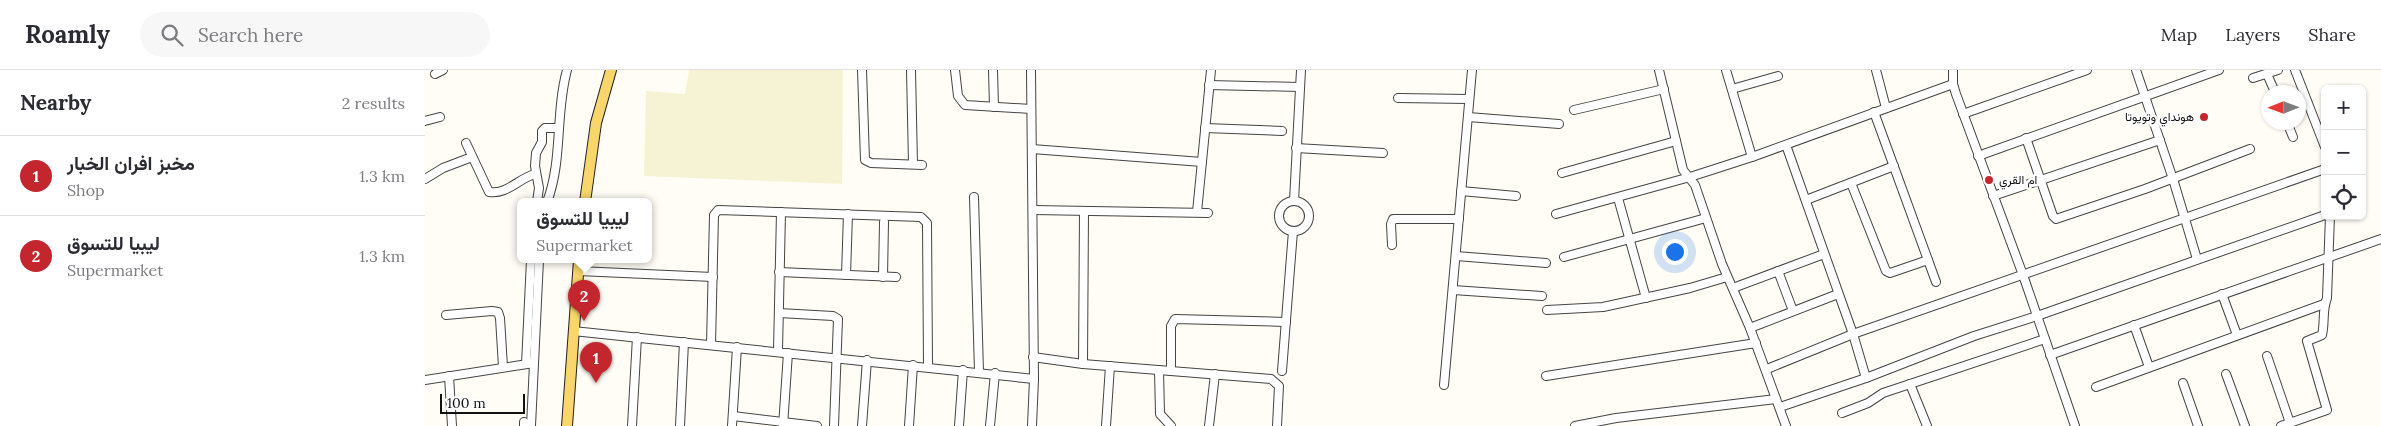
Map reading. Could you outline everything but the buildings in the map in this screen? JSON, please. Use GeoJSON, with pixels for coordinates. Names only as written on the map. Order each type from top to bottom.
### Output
{"type":"FeatureCollection","features":[{"type":"Feature","properties":{"kind":"main road"},"geometry":{"type":"LineString","coordinates":[[585,198],[593,136],[611,70]]}},
{"type":"Feature","properties":{"kind":"main road"},"geometry":{"type":"LineString","coordinates":[[567,426],[579,263]]}},
{"type":"Feature","properties":{"kind":"street"},"geometry":{"type":"LineString","coordinates":[[435,74],[443,70]]}},
{"type":"Feature","properties":{"kind":"street"},"geometry":{"type":"LineString","coordinates":[[548,198],[557,164],[558,128],[567,70]]}},
{"type":"Feature","properties":{"kind":"street"},"geometry":{"type":"LineString","coordinates":[[862,70],[865,160],[871,163],[922,165]]}},
{"type":"Feature","properties":{"kind":"street"},"geometry":{"type":"LineString","coordinates":[[911,70],[913,164]]}},
{"type":"Feature","properties":{"kind":"street"},"geometry":{"type":"LineString","coordinates":[[955,70],[956,90],[961,101],[970,106],[1031,109]]}},
{"type":"Feature","properties":{"kind":"street"},"geometry":{"type":"LineString","coordinates":[[993,70],[994,107]]}},
{"type":"Feature","properties":{"kind":"street"},"geometry":{"type":"LineString","coordinates":[[1031,70],[1034,378],[1032,426]]}},
{"type":"Feature","properties":{"kind":"street"},"geometry":{"type":"LineString","coordinates":[[1197,212],[1211,70]]}},
{"type":"Feature","properties":{"kind":"street"},"geometry":{"type":"LineString","coordinates":[[1294,201],[1301,70]]}},
{"type":"Feature","properties":{"kind":"street"},"geometry":{"type":"LineString","coordinates":[[1444,385],[1472,70]]}},
{"type":"Feature","properties":{"kind":"street"},"geometry":{"type":"LineString","coordinates":[[1659,70],[1683,170],[1695,185],[1727,277],[1767,370],[1786,426]]}},
{"type":"Feature","properties":{"kind":"street"},"geometry":{"type":"LineString","coordinates":[[1726,70],[1752,157]]}},
{"type":"Feature","properties":{"kind":"street"},"geometry":{"type":"LineString","coordinates":[[1876,70],[1887,108]]}},
{"type":"Feature","properties":{"kind":"street"},"geometry":{"type":"LineString","coordinates":[[1953,70],[1953,84],[1963,114],[2023,275],[2075,426]]}},
{"type":"Feature","properties":{"kind":"street"},"geometry":{"type":"LineString","coordinates":[[1963,114],[2087,70]]}},
{"type":"Feature","properties":{"kind":"street"},"geometry":{"type":"LineString","coordinates":[[2136,70],[2173,179],[2197,259]]}},
{"type":"Feature","properties":{"kind":"street"},"geometry":{"type":"LineString","coordinates":[[1978,156],[2219,70]]}},
{"type":"Feature","properties":{"kind":"street"},"geometry":{"type":"LineString","coordinates":[[2253,78],[2278,70]]}},
{"type":"Feature","properties":{"kind":"street"},"geometry":{"type":"LineString","coordinates":[[2295,70],[2321,137]]}},
{"type":"Feature","properties":{"kind":"street"},"geometry":{"type":"LineString","coordinates":[[2267,74],[2272,85]]}},
{"type":"Feature","properties":{"kind":"street"},"geometry":{"type":"LineString","coordinates":[[1732,89],[1778,76]]}},
{"type":"Feature","properties":{"kind":"street"},"geometry":{"type":"LineString","coordinates":[[1556,214],[1618,198],[1752,157],[1953,84]]}},
{"type":"Feature","properties":{"kind":"street"},"geometry":{"type":"LineString","coordinates":[[1209,85],[1300,87]]}},
{"type":"Feature","properties":{"kind":"street"},"geometry":{"type":"LineString","coordinates":[[1574,110],[1664,90]]}},
{"type":"Feature","properties":{"kind":"street"},"geometry":{"type":"LineString","coordinates":[[1398,98],[1469,99]]}},
{"type":"Feature","properties":{"kind":"street"},"geometry":{"type":"LineString","coordinates":[[1875,112],[1936,282]]}},
{"type":"Feature","properties":{"kind":"street"},"geometry":{"type":"LineString","coordinates":[[1468,117],[1559,124]]}},
{"type":"Feature","properties":{"kind":"street"},"geometry":{"type":"LineString","coordinates":[[425,120],[440,118]]}},
{"type":"Feature","properties":{"kind":"street"},"geometry":{"type":"LineString","coordinates":[[538,198],[539,188],[535,174],[535,156],[542,142],[542,130],[545,128],[558,128]]}},
{"type":"Feature","properties":{"kind":"street"},"geometry":{"type":"LineString","coordinates":[[1205,128],[1282,131]]}},
{"type":"Feature","properties":{"kind":"street"},"geometry":{"type":"LineString","coordinates":[[2290,130],[2293,137]]}},
{"type":"Feature","properties":{"kind":"street"},"geometry":{"type":"LineString","coordinates":[[2026,138],[2053,216],[2056,219],[2173,179],[2250,149]]}},
{"type":"Feature","properties":{"kind":"street"},"geometry":{"type":"LineString","coordinates":[[1993,196],[2160,140]]}},
{"type":"Feature","properties":{"kind":"street"},"geometry":{"type":"LineString","coordinates":[[1562,172],[1676,141]]}},
{"type":"Feature","properties":{"kind":"street"},"geometry":{"type":"LineString","coordinates":[[466,143],[486,189],[491,192],[510,188],[523,179],[535,174]]}},
{"type":"Feature","properties":{"kind":"street"},"geometry":{"type":"LineString","coordinates":[[1787,145],[1853,334],[1865,378]]}},
{"type":"Feature","properties":{"kind":"street"},"geometry":{"type":"LineString","coordinates":[[1032,148],[1202,162]]}},
{"type":"Feature","properties":{"kind":"street"},"geometry":{"type":"LineString","coordinates":[[1296,148],[1383,153]]}},
{"type":"Feature","properties":{"kind":"street"},"geometry":{"type":"LineString","coordinates":[[425,179],[443,168],[473,157]]}},
{"type":"Feature","properties":{"kind":"street"},"geometry":{"type":"LineString","coordinates":[[1806,200],[1894,166]]}},
{"type":"Feature","properties":{"kind":"street"},"geometry":{"type":"LineString","coordinates":[[1767,370],[1853,334],[2321,170]]}},
{"type":"Feature","properties":{"kind":"street"},"geometry":{"type":"LineString","coordinates":[[1851,183],[1886,271],[1890,274],[1928,260]]}},
{"type":"Feature","properties":{"kind":"street"},"geometry":{"type":"LineString","coordinates":[[1461,191],[1516,196]]}},
{"type":"Feature","properties":{"kind":"street"},"geometry":{"type":"LineString","coordinates":[[974,197],[979,372]]}},
{"type":"Feature","properties":{"kind":"street"},"geometry":{"type":"LineString","coordinates":[[1618,198],[1646,298]]}},
{"type":"Feature","properties":{"kind":"street"},"geometry":{"type":"LineString","coordinates":[[1294,201],[1307,207],[1309,216],[1303,229],[1293,231],[1282,225],[1279,216],[1282,207],[1294,201]]}},
{"type":"Feature","properties":{"kind":"street"},"geometry":{"type":"LineString","coordinates":[[711,345],[715,212],[721,209],[921,217],[926,220],[928,366]]}},
{"type":"Feature","properties":{"kind":"street"},"geometry":{"type":"LineString","coordinates":[[1033,210],[1208,212]]}},
{"type":"Feature","properties":{"kind":"street"},"geometry":{"type":"LineString","coordinates":[[1083,364],[1084,211]]}},
{"type":"Feature","properties":{"kind":"street"},"geometry":{"type":"LineString","coordinates":[[778,351],[781,212]]}},
{"type":"Feature","properties":{"kind":"street"},"geometry":{"type":"LineString","coordinates":[[846,275],[848,214]]}},
{"type":"Feature","properties":{"kind":"street"},"geometry":{"type":"LineString","coordinates":[[1780,407],[1865,378],[1974,336],[2037,316],[2321,216]]}},
{"type":"Feature","properties":{"kind":"street"},"geometry":{"type":"LineString","coordinates":[[1564,257],[1706,218]]}},
{"type":"Feature","properties":{"kind":"street"},"geometry":{"type":"LineString","coordinates":[[1392,245],[1391,224],[1393,219],[1459,219]]}},
{"type":"Feature","properties":{"kind":"street"},"geometry":{"type":"LineString","coordinates":[[2281,426],[2327,410],[2307,341],[2321,335],[2325,324],[2324,304],[2327,298],[2330,220]]}},
{"type":"Feature","properties":{"kind":"street"},"geometry":{"type":"LineString","coordinates":[[883,277],[884,222]]}},
{"type":"Feature","properties":{"kind":"street"},"geometry":{"type":"LineString","coordinates":[[1282,371],[1293,231]]}},
{"type":"Feature","properties":{"kind":"street"},"geometry":{"type":"LineString","coordinates":[[2050,355],[2381,239]]}},
{"type":"Feature","properties":{"kind":"street"},"geometry":{"type":"LineString","coordinates":[[1733,288],[1824,254]]}},
{"type":"Feature","properties":{"kind":"street"},"geometry":{"type":"LineString","coordinates":[[1456,256],[1546,263]]}},
{"type":"Feature","properties":{"kind":"street"},"geometry":{"type":"LineString","coordinates":[[530,363],[531,263]]}},
{"type":"Feature","properties":{"kind":"street"},"geometry":{"type":"LineString","coordinates":[[526,425],[539,263]]}},
{"type":"Feature","properties":{"kind":"street"},"geometry":{"type":"LineString","coordinates":[[578,271],[713,277]]}},
{"type":"Feature","properties":{"kind":"street"},"geometry":{"type":"LineString","coordinates":[[779,272],[897,277]]}},
{"type":"Feature","properties":{"kind":"street"},"geometry":{"type":"LineString","coordinates":[[1778,272],[1793,311]]}},
{"type":"Feature","properties":{"kind":"street"},"geometry":{"type":"LineString","coordinates":[[1547,310],[1603,307],[1727,277]]}},
{"type":"Feature","properties":{"kind":"street"},"geometry":{"type":"LineString","coordinates":[[1453,290],[1542,296]]}},
{"type":"Feature","properties":{"kind":"street"},"geometry":{"type":"LineString","coordinates":[[1750,328],[1838,294]]}},
{"type":"Feature","properties":{"kind":"street"},"geometry":{"type":"LineString","coordinates":[[2223,294],[2237,335]]}},
{"type":"Feature","properties":{"kind":"street"},"geometry":{"type":"LineString","coordinates":[[2096,387],[2324,304]]}},
{"type":"Feature","properties":{"kind":"street"},"geometry":{"type":"LineString","coordinates":[[447,315],[498,312],[501,318],[503,367]]}},
{"type":"Feature","properties":{"kind":"street"},"geometry":{"type":"LineString","coordinates":[[779,313],[836,317],[839,322],[834,426]]}},
{"type":"Feature","properties":{"kind":"street"},"geometry":{"type":"LineString","coordinates":[[1171,371],[1171,326],[1175,319],[1286,322]]}},
{"type":"Feature","properties":{"kind":"street"},"geometry":{"type":"LineString","coordinates":[[2134,325],[2149,367]]}},
{"type":"Feature","properties":{"kind":"street"},"geometry":{"type":"LineString","coordinates":[[573,331],[1034,378]]}},
{"type":"Feature","properties":{"kind":"street"},"geometry":{"type":"LineString","coordinates":[[632,426],[637,337]]}},
{"type":"Feature","properties":{"kind":"street"},"geometry":{"type":"LineString","coordinates":[[1842,413],[1868,403],[1883,393],[2045,339]]}},
{"type":"Feature","properties":{"kind":"street"},"geometry":{"type":"LineString","coordinates":[[680,426],[684,342]]}},
{"type":"Feature","properties":{"kind":"street"},"geometry":{"type":"LineString","coordinates":[[1546,376],[1756,343]]}},
{"type":"Feature","properties":{"kind":"street"},"geometry":{"type":"LineString","coordinates":[[732,426],[737,347]]}},
{"type":"Feature","properties":{"kind":"street"},"geometry":{"type":"LineString","coordinates":[[783,424],[789,352]]}},
{"type":"Feature","properties":{"kind":"street"},"geometry":{"type":"LineString","coordinates":[[2267,356],[2290,423]]}},
{"type":"Feature","properties":{"kind":"street"},"geometry":{"type":"LineString","coordinates":[[1033,357],[1083,364],[1260,377],[1275,381],[1279,386],[1277,426]]}},
{"type":"Feature","properties":{"kind":"street"},"geometry":{"type":"LineString","coordinates":[[862,426],[867,360]]}},
{"type":"Feature","properties":{"kind":"street"},"geometry":{"type":"LineString","coordinates":[[425,380],[530,363]]}},
{"type":"Feature","properties":{"kind":"street"},"geometry":{"type":"LineString","coordinates":[[909,426],[913,365]]}},
{"type":"Feature","properties":{"kind":"street"},"geometry":{"type":"LineString","coordinates":[[1106,426],[1110,366]]}},
{"type":"Feature","properties":{"kind":"street"},"geometry":{"type":"LineString","coordinates":[[959,426],[963,370]]}},
{"type":"Feature","properties":{"kind":"street"},"geometry":{"type":"LineString","coordinates":[[1159,370],[1159,410],[1161,422],[1171,426]]}},
{"type":"Feature","properties":{"kind":"street"},"geometry":{"type":"LineString","coordinates":[[990,426],[995,373]]}},
{"type":"Feature","properties":{"kind":"street"},"geometry":{"type":"LineString","coordinates":[[1209,426],[1215,374]]}},
{"type":"Feature","properties":{"kind":"street"},"geometry":{"type":"LineString","coordinates":[[2226,374],[2245,426]]}},
{"type":"Feature","properties":{"kind":"street"},"geometry":{"type":"LineString","coordinates":[[449,376],[452,426]]}},
{"type":"Feature","properties":{"kind":"street"},"geometry":{"type":"LineString","coordinates":[[2183,383],[2198,426]]}},
{"type":"Feature","properties":{"kind":"street"},"geometry":{"type":"LineString","coordinates":[[1910,384],[1927,426]]}},
{"type":"Feature","properties":{"kind":"street"},"geometry":{"type":"LineString","coordinates":[[1575,426],[1776,399]]}},
{"type":"Feature","properties":{"kind":"street"},"geometry":{"type":"LineString","coordinates":[[733,416],[783,424],[817,426]]}},
{"type":"Feature","properties":{"kind":"street"},"geometry":{"type":"LineString","coordinates":[[1631,417],[1633,426]]}},
{"type":"Feature","properties":{"kind":"shaded area"},"geometry":{"type":"Polygon","coordinates":[[[689,70],[843,70],[842,184],[644,176],[646,91],[685,94],[689,70]]]}},
{"type":"Feature","properties":{"kind":"place","name":"هونداي وتويوتا"},"geometry":{"type":"Point","coordinates":[2204,117]}},
{"type":"Feature","properties":{"kind":"place","name":"ام القري"},"geometry":{"type":"Point","coordinates":[1989,180]}},
{"type":"Feature","properties":{"kind":"place","name":"ليبيا للتسوق"},"geometry":{"type":"Point","coordinates":[584,321]}},
{"type":"Feature","properties":{"kind":"place","name":"مخبز افران الخبار"},"geometry":{"type":"Point","coordinates":[596,383]}}]}
